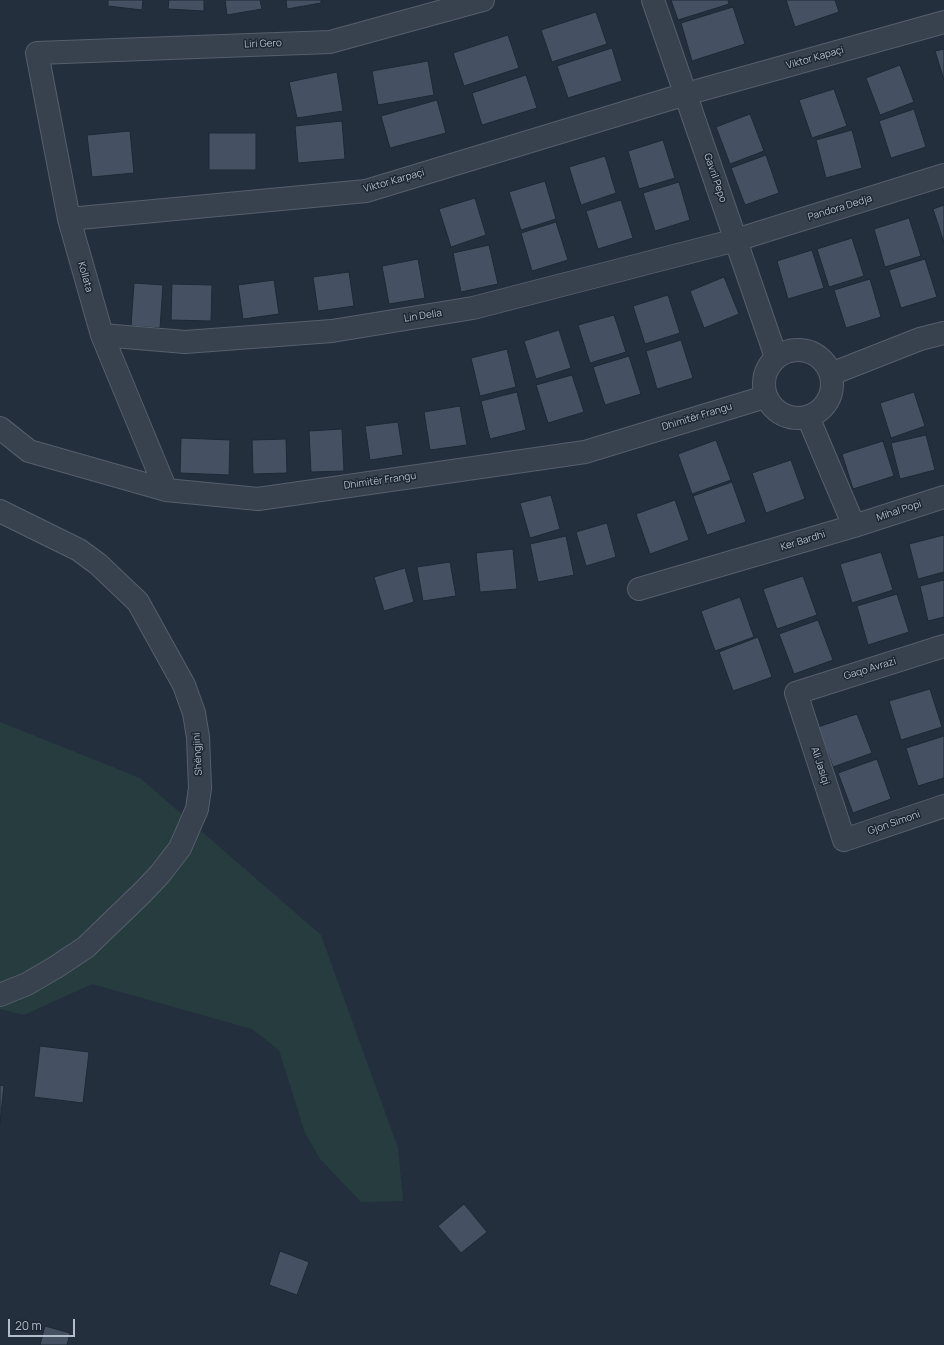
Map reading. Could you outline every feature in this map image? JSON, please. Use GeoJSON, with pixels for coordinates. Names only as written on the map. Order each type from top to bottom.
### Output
{"type":"FeatureCollection","features":[{"type":"Feature","properties":{"kind":"street","name":"Liri Gero"},"geometry":{"type":"LineString","coordinates":[[38,53],[330,42],[484,0]]}},
{"type":"Feature","properties":{"kind":"street","name":"Gavril Pepo"},"geometry":{"type":"LineString","coordinates":[[653,0],[776,356]]}},
{"type":"Feature","properties":{"kind":"street","name":"Viktor Kapaçi"},"geometry":{"type":"LineString","coordinates":[[686,94],[944,22]]}},
{"type":"Feature","properties":{"kind":"street","name":"Kollata"},"geometry":{"type":"LineString","coordinates":[[38,53],[69,219],[102,335],[166,490]]}},
{"type":"Feature","properties":{"kind":"street","name":"Viktor Karpaçi"},"geometry":{"type":"LineString","coordinates":[[69,219],[366,190],[686,94]]}},
{"type":"Feature","properties":{"kind":"street","name":"Pandora Dedja"},"geometry":{"type":"LineString","coordinates":[[736,240],[944,175]]}},
{"type":"Feature","properties":{"kind":"street","name":"Lin Delia"},"geometry":{"type":"LineString","coordinates":[[102,335],[185,342],[332,331],[473,308],[736,240]]}},
{"type":"Feature","properties":{"kind":"street"},"geometry":{"type":"LineString","coordinates":[[831,374],[920,339],[944,333]]}},
{"type":"Feature","properties":{"kind":"street"},"geometry":{"type":"LineString","coordinates":[[797,349],[808,351],[818,356],[826,364],[831,374],[832,385],[830,396],[825,405],[818,412],[808,417],[798,419],[787,417],[774,409],[765,396],[763,386],[764,375],[769,364],[776,356],[786,351],[797,349]]}},
{"type":"Feature","properties":{"kind":"street","name":"Dhimitër Frangu"},"geometry":{"type":"LineString","coordinates":[[0,428],[29,452],[166,490],[258,499],[585,452],[765,396]]}},
{"type":"Feature","properties":{"kind":"street"},"geometry":{"type":"LineString","coordinates":[[808,417],[854,526]]}},
{"type":"Feature","properties":{"kind":"street","name":"Mihal Popi"},"geometry":{"type":"LineString","coordinates":[[854,526],[944,497]]}},
{"type":"Feature","properties":{"kind":"street","name":"Shëngjini"},"geometry":{"type":"LineString","coordinates":[[0,511],[79,550],[98,564],[138,602],[184,685],[194,713],[198,737],[200,788],[197,809],[180,848],[160,874],[143,892],[86,947],[56,968],[27,984],[0,994]]}},
{"type":"Feature","properties":{"kind":"street","name":"Ker Bardhi"},"geometry":{"type":"LineString","coordinates":[[639,589],[854,526]]}},
{"type":"Feature","properties":{"kind":"street","name":"Gaqo Avrazi"},"geometry":{"type":"LineString","coordinates":[[796,693],[944,646]]}},
{"type":"Feature","properties":{"kind":"street","name":"Ali Jasiqi"},"geometry":{"type":"LineString","coordinates":[[796,693],[844,840]]}},
{"type":"Feature","properties":{"kind":"street","name":"Gjon Simoni"},"geometry":{"type":"LineString","coordinates":[[844,840],[944,806]]}},
{"type":"Feature","properties":{"kind":"green space"},"geometry":{"type":"Polygon","coordinates":[[[0,722],[140,778],[321,935],[398,1148],[403,1201],[361,1202],[320,1159],[305,1133],[279,1050],[252,1029],[92,984],[24,1015],[0,1009],[0,722]]]}},
{"type":"Feature","properties":{"kind":"building"},"geometry":{"type":"Polygon","coordinates":[[[108,0],[143,0],[142,10],[108,6],[108,0]]]}},
{"type":"Feature","properties":{"kind":"building"},"geometry":{"type":"Polygon","coordinates":[[[169,0],[204,0],[204,11],[168,9],[169,0]]]}},
{"type":"Feature","properties":{"kind":"building"},"geometry":{"type":"Polygon","coordinates":[[[225,0],[260,0],[262,9],[227,15],[225,0]]]}},
{"type":"Feature","properties":{"kind":"building"},"geometry":{"type":"Polygon","coordinates":[[[286,0],[321,0],[321,3],[287,9],[286,0]]]}},
{"type":"Feature","properties":{"kind":"building"},"geometry":{"type":"Polygon","coordinates":[[[671,0],[728,0],[729,4],[678,20],[671,0]]]}},
{"type":"Feature","properties":{"kind":"building"},"geometry":{"type":"Polygon","coordinates":[[[786,0],[835,0],[839,12],[795,27],[786,0]]]}},
{"type":"Feature","properties":{"kind":"building"},"geometry":{"type":"Polygon","coordinates":[[[733,7],[745,44],[692,61],[681,23],[733,7]]]}},
{"type":"Feature","properties":{"kind":"building"},"geometry":{"type":"Polygon","coordinates":[[[596,12],[607,44],[552,62],[541,30],[596,12]]]}},
{"type":"Feature","properties":{"kind":"building"},"geometry":{"type":"Polygon","coordinates":[[[508,35],[519,68],[464,86],[453,53],[508,35]]]}},
{"type":"Feature","properties":{"kind":"building"},"geometry":{"type":"Polygon","coordinates":[[[612,48],[622,81],[568,98],[557,66],[612,48]]]}},
{"type":"Feature","properties":{"kind":"building"},"geometry":{"type":"Polygon","coordinates":[[[944,49],[944,80],[935,51],[944,49]]]}},
{"type":"Feature","properties":{"kind":"building"},"geometry":{"type":"Polygon","coordinates":[[[428,61],[434,95],[378,105],[372,71],[428,61]]]}},
{"type":"Feature","properties":{"kind":"building"},"geometry":{"type":"Polygon","coordinates":[[[900,65],[914,102],[880,115],[866,78],[900,65]]]}},
{"type":"Feature","properties":{"kind":"building"},"geometry":{"type":"Polygon","coordinates":[[[337,72],[343,111],[297,118],[289,82],[337,72]]]}},
{"type":"Feature","properties":{"kind":"building"},"geometry":{"type":"Polygon","coordinates":[[[526,75],[537,108],[482,125],[472,93],[526,75]]]}},
{"type":"Feature","properties":{"kind":"building"},"geometry":{"type":"Polygon","coordinates":[[[834,89],[847,126],[812,138],[799,100],[834,89]]]}},
{"type":"Feature","properties":{"kind":"building"},"geometry":{"type":"Polygon","coordinates":[[[437,100],[446,133],[390,148],[381,116],[437,100]]]}},
{"type":"Feature","properties":{"kind":"building"},"geometry":{"type":"Polygon","coordinates":[[[914,109],[926,147],[891,158],[879,121],[914,109]]]}},
{"type":"Feature","properties":{"kind":"building"},"geometry":{"type":"Polygon","coordinates":[[[750,114],[764,151],[730,164],[716,127],[750,114]]]}},
{"type":"Feature","properties":{"kind":"building"},"geometry":{"type":"Polygon","coordinates":[[[342,121],[345,159],[298,163],[295,126],[342,121]]]}},
{"type":"Feature","properties":{"kind":"building"},"geometry":{"type":"Polygon","coordinates":[[[852,130],[862,168],[826,178],[816,140],[852,130]]]}},
{"type":"Feature","properties":{"kind":"building"},"geometry":{"type":"Polygon","coordinates":[[[130,131],[134,173],[92,177],[87,135],[130,131]]]}},
{"type":"Feature","properties":{"kind":"building"},"geometry":{"type":"Polygon","coordinates":[[[209,133],[256,133],[256,170],[209,170],[209,133]]]}},
{"type":"Feature","properties":{"kind":"building"},"geometry":{"type":"Polygon","coordinates":[[[663,140],[675,178],[639,189],[628,151],[663,140]]]}},
{"type":"Feature","properties":{"kind":"building"},"geometry":{"type":"Polygon","coordinates":[[[766,155],[779,193],[745,205],[731,168],[766,155]]]}},
{"type":"Feature","properties":{"kind":"building"},"geometry":{"type":"Polygon","coordinates":[[[605,156],[616,193],[581,205],[569,167],[605,156]]]}},
{"type":"Feature","properties":{"kind":"building"},"geometry":{"type":"Polygon","coordinates":[[[545,181],[556,219],[521,230],[509,192],[545,181]]]}},
{"type":"Feature","properties":{"kind":"building"},"geometry":{"type":"Polygon","coordinates":[[[679,182],[690,220],[655,231],[643,193],[679,182]]]}},
{"type":"Feature","properties":{"kind":"building"},"geometry":{"type":"Polygon","coordinates":[[[475,198],[486,235],[451,247],[439,209],[475,198]]]}},
{"type":"Feature","properties":{"kind":"building"},"geometry":{"type":"Polygon","coordinates":[[[621,200],[633,238],[598,249],[586,211],[621,200]]]}},
{"type":"Feature","properties":{"kind":"building"},"geometry":{"type":"Polygon","coordinates":[[[944,205],[944,243],[933,209],[944,205]]]}},
{"type":"Feature","properties":{"kind":"building"},"geometry":{"type":"Polygon","coordinates":[[[909,218],[921,256],[885,267],[874,229],[909,218]]]}},
{"type":"Feature","properties":{"kind":"building"},"geometry":{"type":"Polygon","coordinates":[[[556,222],[568,260],[532,271],[521,233],[556,222]]]}},
{"type":"Feature","properties":{"kind":"building"},"geometry":{"type":"Polygon","coordinates":[[[852,238],[864,276],[829,287],[817,249],[852,238]]]}},
{"type":"Feature","properties":{"kind":"building"},"geometry":{"type":"Polygon","coordinates":[[[489,245],[498,284],[461,292],[453,253],[489,245]]]}},
{"type":"Feature","properties":{"kind":"building"},"geometry":{"type":"Polygon","coordinates":[[[812,250],[824,288],[788,299],[777,261],[812,250]]]}},
{"type":"Feature","properties":{"kind":"building"},"geometry":{"type":"Polygon","coordinates":[[[418,259],[425,298],[389,304],[382,266],[418,259]]]}},
{"type":"Feature","properties":{"kind":"building"},"geometry":{"type":"Polygon","coordinates":[[[925,259],[937,297],[901,308],[889,270],[925,259]]]}},
{"type":"Feature","properties":{"kind":"building"},"geometry":{"type":"Polygon","coordinates":[[[349,272],[354,306],[318,311],[313,277],[349,272]]]}},
{"type":"Feature","properties":{"kind":"building"},"geometry":{"type":"Polygon","coordinates":[[[724,277],[739,314],[704,328],[690,291],[724,277]]]}},
{"type":"Feature","properties":{"kind":"building"},"geometry":{"type":"Polygon","coordinates":[[[870,279],[881,317],[846,328],[834,290],[870,279]]]}},
{"type":"Feature","properties":{"kind":"building"},"geometry":{"type":"Polygon","coordinates":[[[274,280],[279,314],[243,319],[238,285],[274,280]]]}},
{"type":"Feature","properties":{"kind":"building"},"geometry":{"type":"Polygon","coordinates":[[[134,283],[163,285],[160,328],[131,326],[134,283]]]}},
{"type":"Feature","properties":{"kind":"building"},"geometry":{"type":"Polygon","coordinates":[[[172,284],[212,285],[211,321],[171,320],[172,284]]]}},
{"type":"Feature","properties":{"kind":"building"},"geometry":{"type":"Polygon","coordinates":[[[668,295],[680,333],[645,344],[633,306],[668,295]]]}},
{"type":"Feature","properties":{"kind":"building"},"geometry":{"type":"Polygon","coordinates":[[[614,315],[626,352],[590,363],[578,325],[614,315]]]}},
{"type":"Feature","properties":{"kind":"building"},"geometry":{"type":"Polygon","coordinates":[[[559,330],[571,368],[536,379],[524,341],[559,330]]]}},
{"type":"Feature","properties":{"kind":"building"},"geometry":{"type":"Polygon","coordinates":[[[681,340],[693,378],[657,389],[646,351],[681,340]]]}},
{"type":"Feature","properties":{"kind":"building"},"geometry":{"type":"Polygon","coordinates":[[[507,349],[516,387],[480,396],[471,358],[507,349]]]}},
{"type":"Feature","properties":{"kind":"building"},"geometry":{"type":"Polygon","coordinates":[[[629,356],[641,394],[605,405],[593,367],[629,356]]]}},
{"type":"Feature","properties":{"kind":"building"},"geometry":{"type":"Polygon","coordinates":[[[572,375],[584,412],[548,423],[536,385],[572,375]]]}},
{"type":"Feature","properties":{"kind":"building"},"geometry":{"type":"Polygon","coordinates":[[[517,392],[526,430],[490,439],[481,401],[517,392]]]}},
{"type":"Feature","properties":{"kind":"building"},"geometry":{"type":"Polygon","coordinates":[[[914,392],[925,426],[891,438],[880,403],[914,392]]]}},
{"type":"Feature","properties":{"kind":"building"},"geometry":{"type":"Polygon","coordinates":[[[460,406],[467,445],[430,450],[424,412],[460,406]]]}},
{"type":"Feature","properties":{"kind":"building"},"geometry":{"type":"Polygon","coordinates":[[[398,422],[403,455],[370,460],[365,426],[398,422]]]}},
{"type":"Feature","properties":{"kind":"building"},"geometry":{"type":"Polygon","coordinates":[[[342,429],[344,471],[311,472],[309,431],[342,429]]]}},
{"type":"Feature","properties":{"kind":"building"},"geometry":{"type":"Polygon","coordinates":[[[926,435],[935,470],[900,479],[891,443],[926,435]]]}},
{"type":"Feature","properties":{"kind":"building"},"geometry":{"type":"Polygon","coordinates":[[[181,438],[230,440],[229,475],[180,473],[181,438]]]}},
{"type":"Feature","properties":{"kind":"building"},"geometry":{"type":"Polygon","coordinates":[[[286,439],[287,473],[253,474],[252,440],[286,439]]]}},
{"type":"Feature","properties":{"kind":"building"},"geometry":{"type":"Polygon","coordinates":[[[716,440],[731,480],[692,494],[678,454],[716,440]]]}},
{"type":"Feature","properties":{"kind":"building"},"geometry":{"type":"Polygon","coordinates":[[[883,441],[894,476],[853,489],[842,454],[883,441]]]}},
{"type":"Feature","properties":{"kind":"building"},"geometry":{"type":"Polygon","coordinates":[[[791,460],[805,499],[766,513],[752,473],[791,460]]]}},
{"type":"Feature","properties":{"kind":"building"},"geometry":{"type":"Polygon","coordinates":[[[732,482],[746,522],[707,535],[693,496],[732,482]]]}},
{"type":"Feature","properties":{"kind":"building"},"geometry":{"type":"Polygon","coordinates":[[[551,495],[560,529],[530,538],[520,503],[551,495]]]}},
{"type":"Feature","properties":{"kind":"building"},"geometry":{"type":"Polygon","coordinates":[[[675,500],[689,540],[650,554],[636,514],[675,500]]]}},
{"type":"Feature","properties":{"kind":"building"},"geometry":{"type":"Polygon","coordinates":[[[607,523],[616,557],[586,566],[576,532],[607,523]]]}},
{"type":"Feature","properties":{"kind":"building"},"geometry":{"type":"Polygon","coordinates":[[[944,535],[944,572],[918,579],[909,544],[944,535]]]}},
{"type":"Feature","properties":{"kind":"building"},"geometry":{"type":"Polygon","coordinates":[[[566,536],[574,575],[538,582],[530,544],[566,536]]]}},
{"type":"Feature","properties":{"kind":"building"},"geometry":{"type":"Polygon","coordinates":[[[513,549],[517,589],[480,592],[476,553],[513,549]]]}},
{"type":"Feature","properties":{"kind":"building"},"geometry":{"type":"Polygon","coordinates":[[[881,552],[893,590],[852,603],[840,564],[881,552]]]}},
{"type":"Feature","properties":{"kind":"building"},"geometry":{"type":"Polygon","coordinates":[[[450,562],[456,596],[423,601],[417,567],[450,562]]]}},
{"type":"Feature","properties":{"kind":"building"},"geometry":{"type":"Polygon","coordinates":[[[405,568],[414,602],[384,611],[374,577],[405,568]]]}},
{"type":"Feature","properties":{"kind":"building"},"geometry":{"type":"Polygon","coordinates":[[[803,576],[817,615],[777,629],[763,589],[803,576]]]}},
{"type":"Feature","properties":{"kind":"building"},"geometry":{"type":"Polygon","coordinates":[[[944,580],[944,617],[928,621],[920,586],[944,580]]]}},
{"type":"Feature","properties":{"kind":"building"},"geometry":{"type":"Polygon","coordinates":[[[897,594],[909,632],[868,645],[857,606],[897,594]]]}},
{"type":"Feature","properties":{"kind":"building"},"geometry":{"type":"Polygon","coordinates":[[[740,597],[754,637],[715,651],[701,611],[740,597]]]}},
{"type":"Feature","properties":{"kind":"building"},"geometry":{"type":"Polygon","coordinates":[[[818,620],[833,660],[794,674],[779,634],[818,620]]]}},
{"type":"Feature","properties":{"kind":"building"},"geometry":{"type":"Polygon","coordinates":[[[758,637],[772,677],[733,691],[719,652],[758,637]]]}},
{"type":"Feature","properties":{"kind":"building"},"geometry":{"type":"Polygon","coordinates":[[[930,689],[942,727],[901,740],[889,701],[930,689]]]}},
{"type":"Feature","properties":{"kind":"building"},"geometry":{"type":"Polygon","coordinates":[[[857,714],[872,753],[833,767],[818,727],[857,714]]]}},
{"type":"Feature","properties":{"kind":"building"},"geometry":{"type":"Polygon","coordinates":[[[944,736],[944,778],[918,786],[906,748],[944,736]]]}},
{"type":"Feature","properties":{"kind":"building"},"geometry":{"type":"Polygon","coordinates":[[[877,759],[891,799],[853,813],[838,773],[877,759]]]}},
{"type":"Feature","properties":{"kind":"building"},"geometry":{"type":"Polygon","coordinates":[[[40,1046],[89,1052],[83,1103],[34,1097],[40,1046]]]}},
{"type":"Feature","properties":{"kind":"building"},"geometry":{"type":"Polygon","coordinates":[[[0,1085],[4,1086],[0,1123],[0,1085]]]}},
{"type":"Feature","properties":{"kind":"building"},"geometry":{"type":"Polygon","coordinates":[[[464,1204],[487,1232],[461,1253],[438,1226],[464,1204]]]}},
{"type":"Feature","properties":{"kind":"building"},"geometry":{"type":"Polygon","coordinates":[[[280,1251],[309,1262],[297,1295],[269,1285],[280,1251]]]}},
{"type":"Feature","properties":{"kind":"building"},"geometry":{"type":"Polygon","coordinates":[[[45,1326],[70,1333],[67,1345],[40,1345],[45,1326]]]}}]}
